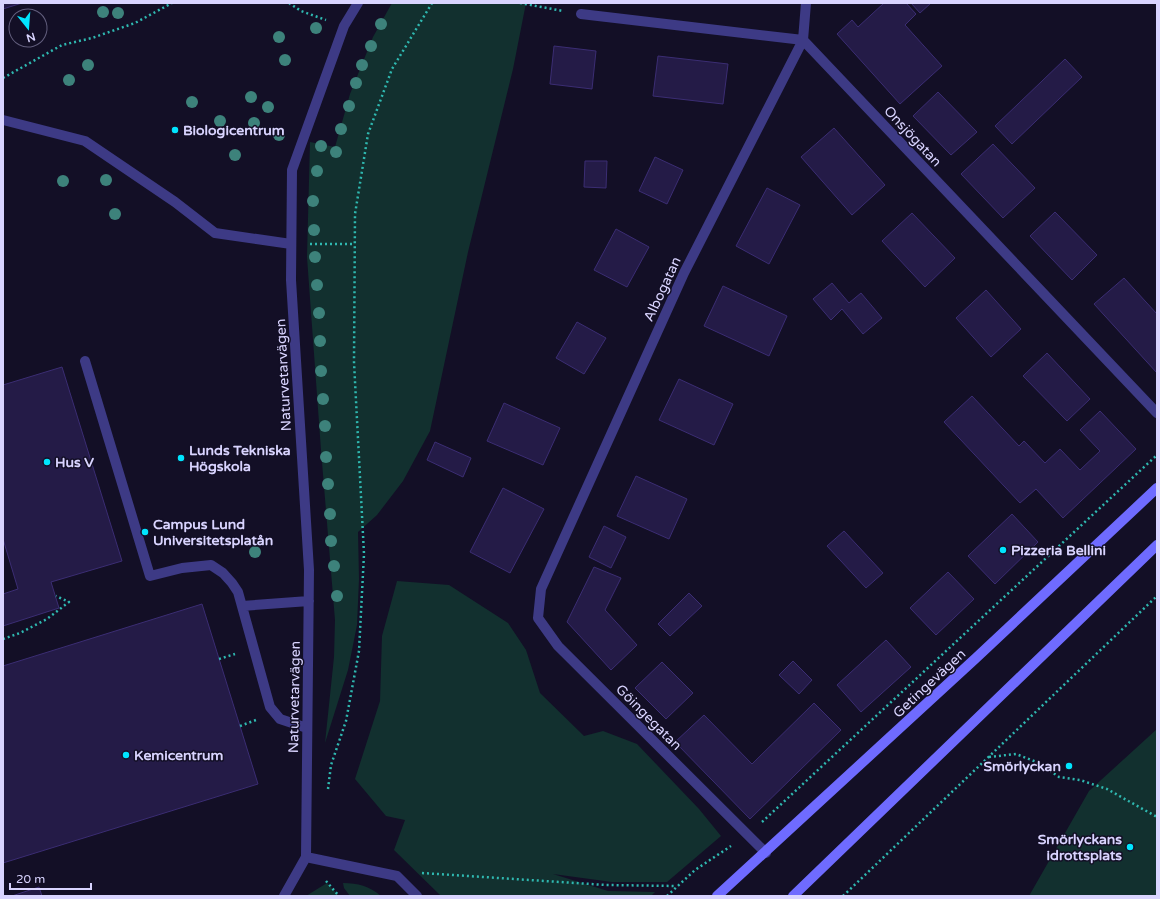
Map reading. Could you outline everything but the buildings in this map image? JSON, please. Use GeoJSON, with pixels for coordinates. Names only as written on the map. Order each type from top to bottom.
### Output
{"type":"FeatureCollection","features":[{"type":"Feature","properties":{"kind":"main road","name":"Getingevägen"},"geometry":{"type":"LineString","coordinates":[[717,896],[766,853],[1157,488]]}},
{"type":"Feature","properties":{"kind":"main road"},"geometry":{"type":"LineString","coordinates":[[793,896],[1157,545]]}},
{"type":"Feature","properties":{"kind":"street","name":"Naturvetarvägen"},"geometry":{"type":"LineString","coordinates":[[284,896],[306,857],[309,601],[291,280],[292,170],[344,26],[358,3]]}},
{"type":"Feature","properties":{"kind":"street","name":"Albogatan"},"geometry":{"type":"LineString","coordinates":[[541,589],[684,272],[803,40],[806,3]]}},
{"type":"Feature","properties":{"kind":"street"},"geometry":{"type":"LineString","coordinates":[[581,14],[803,40]]}},
{"type":"Feature","properties":{"kind":"street","name":"Onsjögatan"},"geometry":{"type":"LineString","coordinates":[[803,40],[1157,413]]}},
{"type":"Feature","properties":{"kind":"street"},"geometry":{"type":"LineString","coordinates":[[3,120],[85,141],[175,202],[215,234],[291,244]]}},
{"type":"Feature","properties":{"kind":"street"},"geometry":{"type":"LineString","coordinates":[[85,361],[150,576],[182,568],[211,565],[223,573],[238,592],[270,707],[280,719],[307,728]]}},
{"type":"Feature","properties":{"kind":"street","name":"Göingegatan"},"geometry":{"type":"LineString","coordinates":[[541,589],[538,618],[558,646],[766,853]]}},
{"type":"Feature","properties":{"kind":"street"},"geometry":{"type":"LineString","coordinates":[[242,606],[309,601]]}},
{"type":"Feature","properties":{"kind":"street"},"geometry":{"type":"LineString","coordinates":[[306,857],[397,876],[417,896]]}},
{"type":"Feature","properties":{"kind":"path"},"geometry":{"type":"LineString","coordinates":[[3,78],[62,45],[92,38],[135,22],[172,3]]}},
{"type":"Feature","properties":{"kind":"path"},"geometry":{"type":"LineString","coordinates":[[289,3],[301,11],[344,26]]}},
{"type":"Feature","properties":{"kind":"path"},"geometry":{"type":"LineString","coordinates":[[327,793],[331,764],[346,721],[359,651],[364,554],[354,362],[355,214],[368,134],[392,69],[432,3]]}},
{"type":"Feature","properties":{"kind":"path"},"geometry":{"type":"LineString","coordinates":[[520,3],[581,14]]}},
{"type":"Feature","properties":{"kind":"path"},"geometry":{"type":"LineString","coordinates":[[291,244],[355,244]]}},
{"type":"Feature","properties":{"kind":"path"},"geometry":{"type":"LineString","coordinates":[[666,896],[695,870],[747,835],[1157,455]]}},
{"type":"Feature","properties":{"kind":"path"},"geometry":{"type":"LineString","coordinates":[[3,639],[20,633],[47,619],[69,602],[56,596]]}},
{"type":"Feature","properties":{"kind":"path"},"geometry":{"type":"LineString","coordinates":[[843,896],[1157,596]]}},
{"type":"Feature","properties":{"kind":"path"},"geometry":{"type":"LineString","coordinates":[[988,757],[1016,754],[1039,763],[1059,777],[1080,780],[1107,789],[1157,817]]}},
{"type":"Feature","properties":{"kind":"path"},"geometry":{"type":"LineString","coordinates":[[397,876],[420,873],[606,885],[677,886]]}},
{"type":"Feature","properties":{"kind":"green space"},"geometry":{"type":"Polygon","coordinates":[[[392,3],[526,3],[513,69],[468,252],[430,431],[403,481],[377,515],[358,532],[359,579],[357,625],[348,670],[325,743],[334,657],[335,620],[307,257],[310,142],[335,147],[350,94],[373,37],[392,3]]]}},
{"type":"Feature","properties":{"kind":"green space"},"geometry":{"type":"Polygon","coordinates":[[[397,581],[449,585],[508,623],[526,650],[540,693],[584,736],[603,731],[637,744],[699,809],[721,836],[667,882],[612,882],[553,874],[608,891],[655,892],[651,896],[441,896],[394,850],[405,820],[386,816],[355,779],[380,701],[382,636],[397,581]]]}},
{"type":"Feature","properties":{"kind":"green space"},"geometry":{"type":"Polygon","coordinates":[[[1157,729],[1157,896],[1029,896],[1089,791],[1157,729]]]}},
{"type":"Feature","properties":{"kind":"green space"},"geometry":{"type":"Polygon","coordinates":[[[327,883],[339,896],[306,896],[327,883]]]}},
{"type":"Feature","properties":{"kind":"green space"},"geometry":{"type":"Polygon","coordinates":[[[343,883],[363,886],[381,896],[350,896],[344,888],[343,883]]]}},
{"type":"Feature","properties":{"kind":"place","name":"Biologicentrum"},"geometry":{"type":"Point","coordinates":[175,130]}},
{"type":"Feature","properties":{"kind":"place","name":"Lunds Tekniska Högskola"},"geometry":{"type":"Point","coordinates":[181,458]}},
{"type":"Feature","properties":{"kind":"place","name":"Hus V"},"geometry":{"type":"Point","coordinates":[47,462]}},
{"type":"Feature","properties":{"kind":"place","name":"Campus Lund Universitetsplatån"},"geometry":{"type":"Point","coordinates":[145,532]}},
{"type":"Feature","properties":{"kind":"place","name":"Pizzeria Bellini"},"geometry":{"type":"Point","coordinates":[1003,550]}},
{"type":"Feature","properties":{"kind":"place","name":"Kemicentrum"},"geometry":{"type":"Point","coordinates":[126,755]}},
{"type":"Feature","properties":{"kind":"place","name":"Smörlyckan"},"geometry":{"type":"Point","coordinates":[1069,766]}},
{"type":"Feature","properties":{"kind":"place","name":"Smörlyckans idrottsplats"},"geometry":{"type":"Point","coordinates":[1130,847]}}]}
